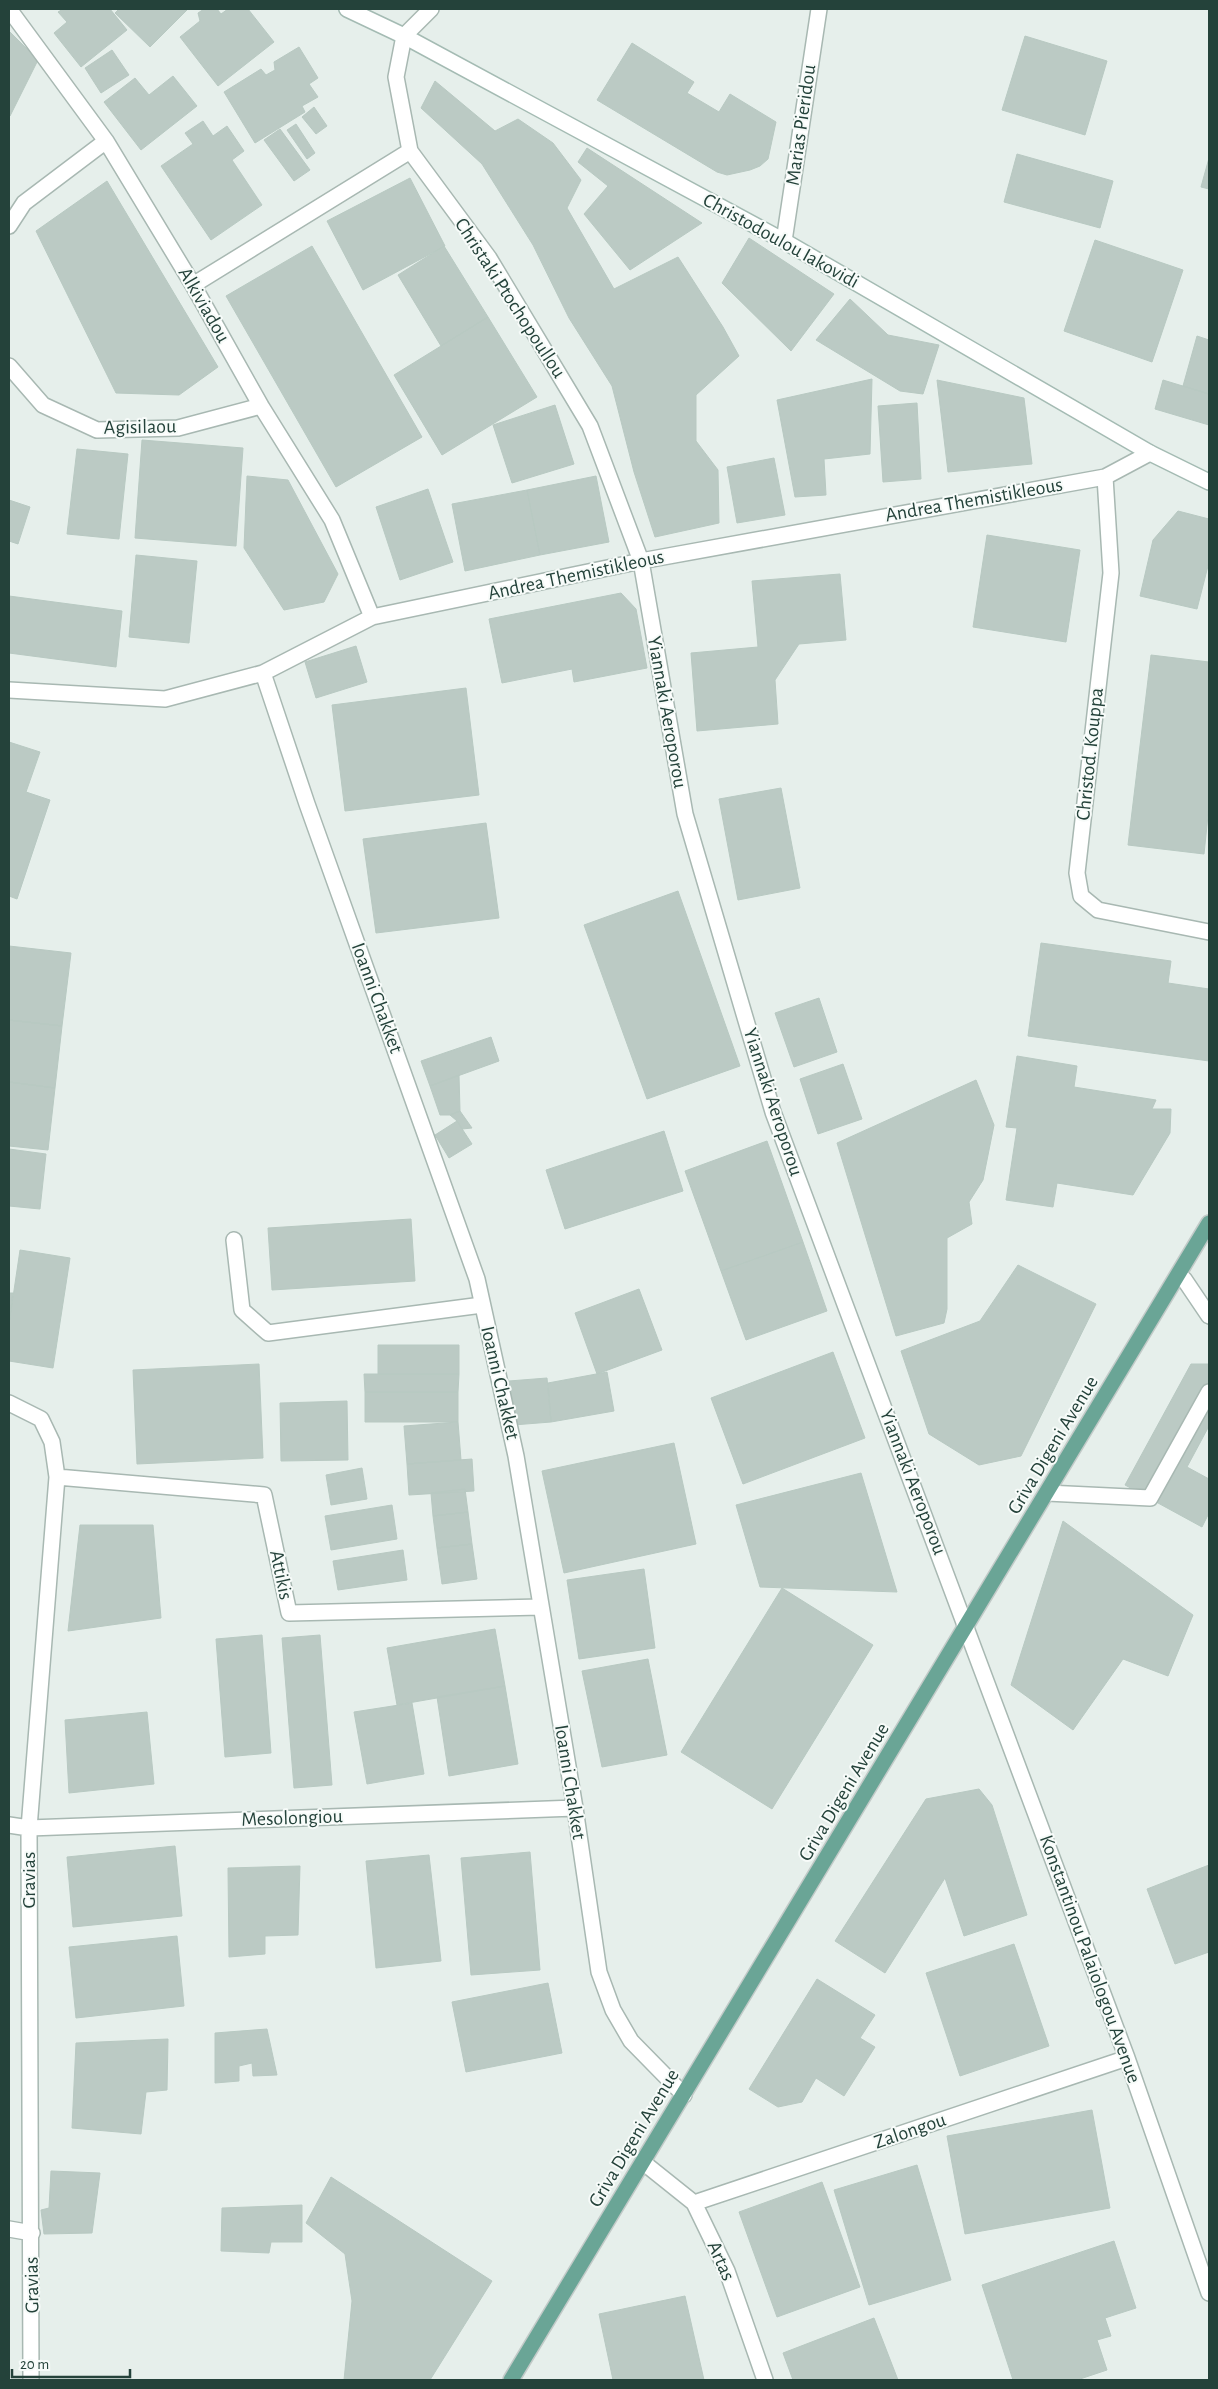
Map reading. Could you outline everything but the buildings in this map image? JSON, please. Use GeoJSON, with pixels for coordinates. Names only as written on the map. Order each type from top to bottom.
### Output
{"type":"FeatureCollection","features":[{"type":"Feature","properties":{"kind":"main road","name":"Griva Digeni Avenue"},"geometry":{"type":"LineString","coordinates":[[511,2380],[1208,1230]]}},
{"type":"Feature","properties":{"kind":"street","name":"Alkiviadou"},"geometry":{"type":"LineString","coordinates":[[9,9],[106,141],[193,285],[261,406],[332,520],[372,617]]}},
{"type":"Feature","properties":{"kind":"street","name":"Christodoulou Iakovidi"},"geometry":{"type":"LineString","coordinates":[[347,9],[404,36],[784,241],[1150,454],[1209,482]]}},
{"type":"Feature","properties":{"kind":"street"},"geometry":{"type":"LineString","coordinates":[[404,36],[431,9]]}},
{"type":"Feature","properties":{"kind":"street","name":"Marias Pieridou"},"geometry":{"type":"LineString","coordinates":[[784,241],[819,9]]}},
{"type":"Feature","properties":{"kind":"street","name":"Christaki Ptochopoullou"},"geometry":{"type":"LineString","coordinates":[[404,36],[396,77],[410,151],[489,258],[590,426],[641,560]]}},
{"type":"Feature","properties":{"kind":"street"},"geometry":{"type":"LineString","coordinates":[[9,226],[24,203],[106,141]]}},
{"type":"Feature","properties":{"kind":"street"},"geometry":{"type":"LineString","coordinates":[[193,285],[410,151]]}},
{"type":"Feature","properties":{"kind":"street","name":"Agisilaou"},"geometry":{"type":"LineString","coordinates":[[9,366],[43,405],[97,430],[178,428],[261,406]]}},
{"type":"Feature","properties":{"kind":"street","name":"Andrea Themistikleous"},"geometry":{"type":"LineString","coordinates":[[9,690],[165,699],[263,673],[372,617],[641,560],[1105,477],[1150,454]]}},
{"type":"Feature","properties":{"kind":"street","name":"Christod. Kouppa"},"geometry":{"type":"LineString","coordinates":[[1105,477],[1111,573],[1077,873],[1081,896],[1098,910],[1209,932]]}},
{"type":"Feature","properties":{"kind":"street","name":"Yiannaki Aeroporou"},"geometry":{"type":"LineString","coordinates":[[641,560],[685,814],[773,1112],[967,1626]]}},
{"type":"Feature","properties":{"kind":"street","name":"Ioanni Chakket"},"geometry":{"type":"LineString","coordinates":[[263,673],[476,1279],[516,1456],[575,1808],[599,1972],[612,2010],[631,2041],[684,2095]]}},
{"type":"Feature","properties":{"kind":"street"},"geometry":{"type":"LineString","coordinates":[[234,1240],[242,1310],[268,1333],[482,1305]]}},
{"type":"Feature","properties":{"kind":"street"},"geometry":{"type":"LineString","coordinates":[[1184,1279],[1209,1316]]}},
{"type":"Feature","properties":{"kind":"street"},"geometry":{"type":"LineString","coordinates":[[1048,1493],[1150,1498],[1209,1392]]}},
{"type":"Feature","properties":{"kind":"street","name":"Gravias"},"geometry":{"type":"LineString","coordinates":[[9,1403],[41,1419],[52,1442],[57,1477],[29,1828],[32,2380]]}},
{"type":"Feature","properties":{"kind":"street","name":"Attikis"},"geometry":{"type":"LineString","coordinates":[[57,1477],[264,1494],[289,1613],[541,1607]]}},
{"type":"Feature","properties":{"kind":"street","name":"Konstantinou Palaiologou Avenue"},"geometry":{"type":"LineString","coordinates":[[967,1626],[1127,2058],[1209,2293]]}},
{"type":"Feature","properties":{"kind":"street","name":"Mesolongiou"},"geometry":{"type":"LineString","coordinates":[[9,1824],[29,1828],[575,1808]]}},
{"type":"Feature","properties":{"kind":"street","name":"Zalongou"},"geometry":{"type":"LineString","coordinates":[[694,2203],[1127,2058]]}},
{"type":"Feature","properties":{"kind":"street","name":"Artas"},"geometry":{"type":"LineString","coordinates":[[644,2163],[694,2203],[727,2271],[765,2380]]}},
{"type":"Feature","properties":{"kind":"street"},"geometry":{"type":"LineString","coordinates":[[9,2229],[32,2233]]}}]}
